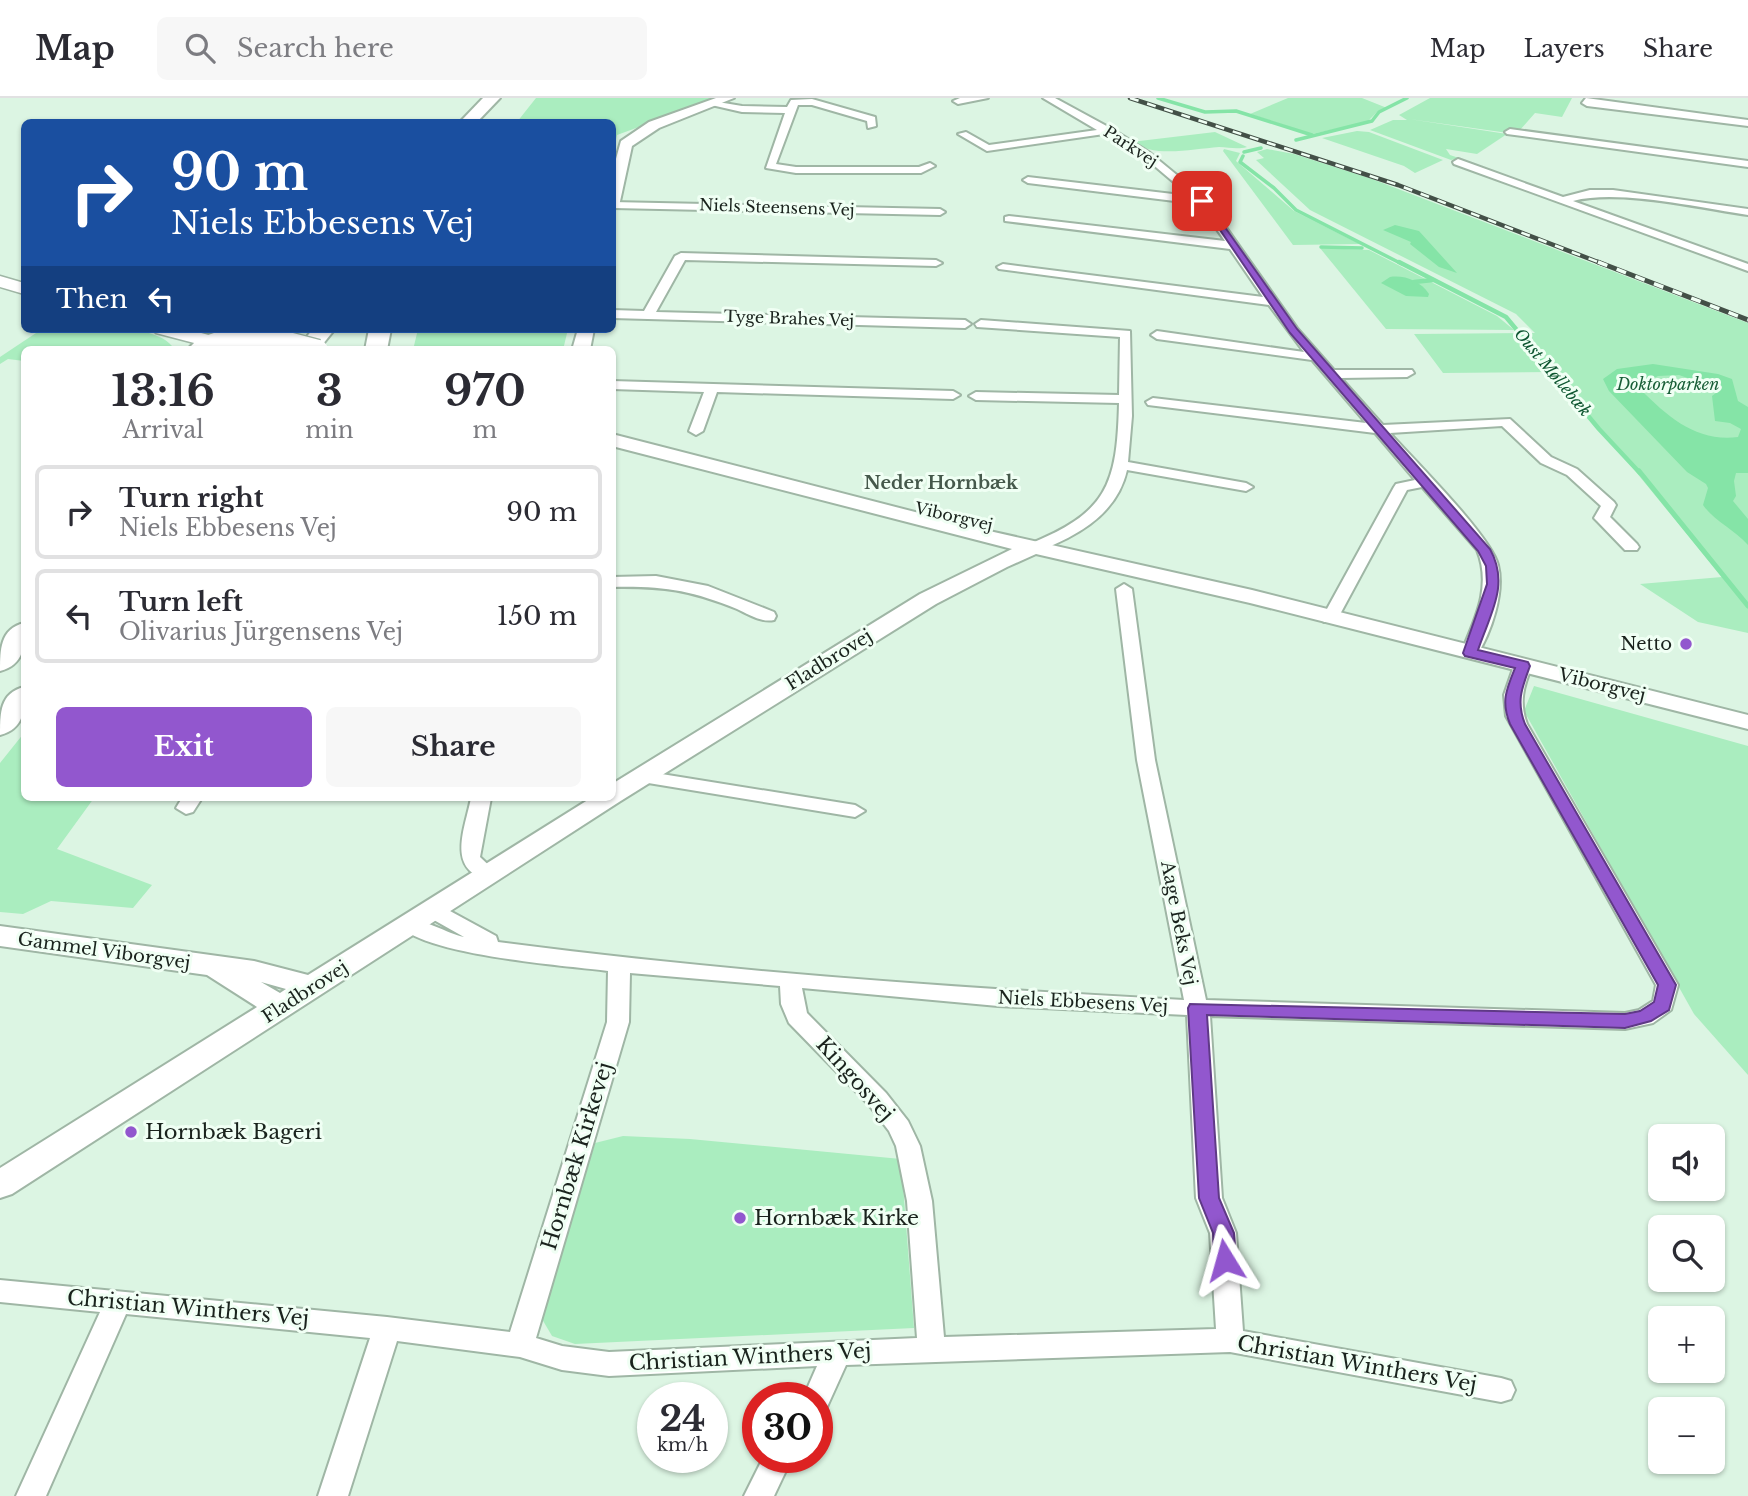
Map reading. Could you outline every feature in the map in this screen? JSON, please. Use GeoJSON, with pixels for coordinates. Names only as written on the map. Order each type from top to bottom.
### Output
{"type":"FeatureCollection","features":[{"type":"Feature","properties":{"kind":"highway"},"geometry":{"type":"LineString","coordinates":[[475,119],[499,103]]}},
{"type":"Feature","properties":{"kind":"highway"},"geometry":{"type":"LineString","coordinates":[[204,345],[240,338],[271,346]]}},
{"type":"Feature","properties":{"kind":"highway"},"geometry":{"type":"LineString","coordinates":[[0,662],[21,636]]}},
{"type":"Feature","properties":{"kind":"highway"},"geometry":{"type":"LineString","coordinates":[[0,678],[21,654]]}},
{"type":"Feature","properties":{"kind":"highway"},"geometry":{"type":"LineString","coordinates":[[0,726],[21,700]]}},
{"type":"Feature","properties":{"kind":"highway"},"geometry":{"type":"LineString","coordinates":[[0,745],[21,720]]}},
{"type":"Feature","properties":{"kind":"main road"},"geometry":{"type":"LineString","coordinates":[[0,280],[21,283]]}},
{"type":"Feature","properties":{"kind":"main road"},"geometry":{"type":"LineString","coordinates":[[0,280],[21,288]]}},
{"type":"Feature","properties":{"kind":"main road"},"geometry":{"type":"LineString","coordinates":[[173,333],[204,345]]}},
{"type":"Feature","properties":{"kind":"main road"},"geometry":{"type":"LineString","coordinates":[[240,338],[292,346]]}},
{"type":"Feature","properties":{"kind":"main road","name":"Gammel Viborgvej"},"geometry":{"type":"LineString","coordinates":[[0,936],[208,966],[252,988],[281,1007]]}},
{"type":"Feature","properties":{"kind":"street"},"geometry":{"type":"LineString","coordinates":[[616,191],[626,144],[654,125],[728,98]]}},
{"type":"Feature","properties":{"kind":"street"},"geometry":{"type":"LineString","coordinates":[[958,101],[983,98]]}},
{"type":"Feature","properties":{"kind":"street","name":"Parkvej"},"geometry":{"type":"LineString","coordinates":[[1048,98],[1109,131],[1176,177],[1202,201],[1315,357],[1484,549],[1493,566],[1494,584],[1470,653]]}},
{"type":"Feature","properties":{"kind":"street"},"geometry":{"type":"LineString","coordinates":[[1589,100],[1587,103],[1748,123]]}},
{"type":"Feature","properties":{"kind":"street"},"geometry":{"type":"LineString","coordinates":[[871,126],[872,119],[812,102],[794,102],[770,166],[845,171],[921,170],[930,166]]}},
{"type":"Feature","properties":{"kind":"street"},"geometry":{"type":"LineString","coordinates":[[712,104],[743,109],[790,110]]}},
{"type":"Feature","properties":{"kind":"street"},"geometry":{"type":"LineString","coordinates":[[963,134],[987,148],[1109,131]]}},
{"type":"Feature","properties":{"kind":"street"},"geometry":{"type":"LineString","coordinates":[[1510,132],[1748,164]]}},
{"type":"Feature","properties":{"kind":"street"},"geometry":{"type":"LineString","coordinates":[[1458,162],[1748,268]]}},
{"type":"Feature","properties":{"kind":"street"},"geometry":{"type":"LineString","coordinates":[[1028,180],[1202,201]]}},
{"type":"Feature","properties":{"kind":"street"},"geometry":{"type":"LineString","coordinates":[[1563,200],[1590,194],[1613,193],[1748,212]]}},
{"type":"Feature","properties":{"kind":"street","name":"Niels Steensens Vej"},"geometry":{"type":"LineString","coordinates":[[616,205],[940,212]]}},
{"type":"Feature","properties":{"kind":"street"},"geometry":{"type":"LineString","coordinates":[[1009,219],[1235,246]]}},
{"type":"Feature","properties":{"kind":"street"},"geometry":{"type":"LineString","coordinates":[[649,314],[681,256],[936,263]]}},
{"type":"Feature","properties":{"kind":"street"},"geometry":{"type":"LineString","coordinates":[[1003,267],[1273,302]]}},
{"type":"Feature","properties":{"kind":"street","name":"Tyge Brahes Vej"},"geometry":{"type":"LineString","coordinates":[[616,314],[965,324]]}},
{"type":"Feature","properties":{"kind":"street"},"geometry":{"type":"LineString","coordinates":[[981,324],[1126,334],[1120,465],[1111,492],[1095,512],[1072,531],[1043,544]]}},
{"type":"Feature","properties":{"kind":"street"},"geometry":{"type":"LineString","coordinates":[[1157,335],[1315,357]]}},
{"type":"Feature","properties":{"kind":"street"},"geometry":{"type":"LineString","coordinates":[[1330,374],[1407,373]]}},
{"type":"Feature","properties":{"kind":"street"},"geometry":{"type":"LineString","coordinates":[[616,385],[953,395]]}},
{"type":"Feature","properties":{"kind":"street"},"geometry":{"type":"LineString","coordinates":[[696,431],[712,387]]}},
{"type":"Feature","properties":{"kind":"street"},"geometry":{"type":"LineString","coordinates":[[976,396],[1125,400]]}},
{"type":"Feature","properties":{"kind":"street"},"geometry":{"type":"LineString","coordinates":[[1153,402],[1379,429],[1505,422],[1546,460],[1572,472],[1609,505],[1602,518],[1630,547]]}},
{"type":"Feature","properties":{"kind":"street","name":"Viborgvej"},"geometry":{"type":"LineString","coordinates":[[616,432],[1043,544]]}},
{"type":"Feature","properties":{"kind":"street","name":"Viborgvej"},"geometry":{"type":"LineString","coordinates":[[616,441],[889,511],[1064,548],[1330,618],[1748,722]]}},
{"type":"Feature","properties":{"kind":"street"},"geometry":{"type":"LineString","coordinates":[[1120,465],[1246,487]]}},
{"type":"Feature","properties":{"kind":"street"},"geometry":{"type":"LineString","coordinates":[[1330,618],[1401,487],[1425,482]]}},
{"type":"Feature","properties":{"kind":"street","name":"Fladbrovej"},"geometry":{"type":"LineString","coordinates":[[616,794],[928,598],[999,562],[1043,544]]}},
{"type":"Feature","properties":{"kind":"street"},"geometry":{"type":"LineString","coordinates":[[616,582],[656,581],[702,589],[768,616]]}},
{"type":"Feature","properties":{"kind":"street","name":"Aage Beks Vej"},"geometry":{"type":"LineString","coordinates":[[1124,589],[1146,760],[1197,1008],[1209,1198],[1223,1233],[1230,1340]]}},
{"type":"Feature","properties":{"kind":"street","name":"Niels Ebbesens Vej"},"geometry":{"type":"LineString","coordinates":[[421,917],[440,939],[619,965],[998,998],[1197,1008],[1625,1021],[1645,1017],[1663,1005],[1667,985],[1512,709],[1511,695],[1523,666]]}},
{"type":"Feature","properties":{"kind":"street"},"geometry":{"type":"LineString","coordinates":[[643,777],[855,811]]}},
{"type":"Feature","properties":{"kind":"street"},"geometry":{"type":"LineString","coordinates":[[480,801],[470,857],[473,863],[488,874]]}},
{"type":"Feature","properties":{"kind":"street","name":"Fladbrovej"},"geometry":{"type":"LineString","coordinates":[[0,1185],[605,801]]}},
{"type":"Feature","properties":{"kind":"street","name":"Hornbæk Kirkevej"},"geometry":{"type":"LineString","coordinates":[[520,1345],[618,1022],[619,965]]}},
{"type":"Feature","properties":{"kind":"street","name":"Gammel Viborgvej"},"geometry":{"type":"LineString","coordinates":[[208,966],[252,968],[290,977],[310,988]]}},
{"type":"Feature","properties":{"kind":"street","name":"Kingosvej"},"geometry":{"type":"LineString","coordinates":[[790,980],[792,1004],[797,1017],[900,1128],[917,1185],[931,1349]]}},
{"type":"Feature","properties":{"kind":"street","name":"Christian Winthers Vej"},"geometry":{"type":"LineString","coordinates":[[0,1291],[387,1328],[520,1345],[562,1358],[609,1364],[931,1349],[1230,1340],[1501,1390]]}},
{"type":"Feature","properties":{"kind":"street"},"geometry":{"type":"LineString","coordinates":[[31,1496],[118,1301]]}},
{"type":"Feature","properties":{"kind":"street"},"geometry":{"type":"LineString","coordinates":[[333,1496],[387,1328]]}},
{"type":"Feature","properties":{"kind":"street"},"geometry":{"type":"LineString","coordinates":[[824,1382],[837,1353]]}},
{"type":"Feature","properties":{"kind":"street"},"geometry":{"type":"LineString","coordinates":[[759,1496],[770,1473]]}},
{"type":"Feature","properties":{"kind":"green space"},"geometry":{"type":"Polygon","coordinates":[[[536,98],[718,98],[617,135],[616,140],[616,119],[519,119],[536,98]]]}},
{"type":"Feature","properties":{"kind":"green space"},"geometry":{"type":"Polygon","coordinates":[[[1288,98],[1362,98],[1387,108],[1378,111],[1367,122],[1312,134],[1250,114],[1288,98]]]}},
{"type":"Feature","properties":{"kind":"green space"},"geometry":{"type":"Polygon","coordinates":[[[1430,98],[1572,98],[1562,117],[1535,113],[1519,131],[1508,133],[1409,119],[1507,134],[1477,154],[1446,149],[1450,155],[1459,158],[1451,160],[1370,130],[1393,120],[1407,120],[1399,115],[1430,98]]]}},
{"type":"Feature","properties":{"kind":"green space"},"geometry":{"type":"Polygon","coordinates":[[[1357,131],[1369,132],[1443,160],[1415,173],[1404,166],[1322,138],[1357,131]]]}},
{"type":"Feature","properties":{"kind":"green space"},"geometry":{"type":"Polygon","coordinates":[[[1215,132],[1247,147],[1162,151],[1151,150],[1131,142],[1215,132]]]}},
{"type":"Feature","properties":{"kind":"green space"},"geometry":{"type":"Polygon","coordinates":[[[1224,149],[1240,153],[1236,161],[1294,211],[1360,244],[1293,245],[1224,149]]]}},
{"type":"Feature","properties":{"kind":"green space","name":"Doktorparken"},"geometry":{"type":"Polygon","coordinates":[[[1267,149],[1294,154],[1372,179],[1748,323],[1748,633],[1698,622],[1640,584],[1722,577],[1554,372],[1443,373],[1414,334],[1535,333],[1516,314],[1310,210],[1256,160],[1264,158],[1257,152],[1267,149]]]}},
{"type":"Feature","properties":{"kind":"green space"},"geometry":{"type":"Polygon","coordinates":[[[1320,248],[1369,250],[1497,316],[1514,330],[1386,329],[1320,248]]]}},
{"type":"Feature","properties":{"kind":"green space"},"geometry":{"type":"Polygon","coordinates":[[[36,333],[149,333],[172,346],[21,346],[21,361],[8,359],[0,364],[0,357],[36,333]]]}},
{"type":"Feature","properties":{"kind":"green space"},"geometry":{"type":"Polygon","coordinates":[[[417,333],[567,333],[564,346],[414,346],[417,333]]]}},
{"type":"Feature","properties":{"kind":"green space"},"geometry":{"type":"Polygon","coordinates":[[[1534,686],[1748,746],[1748,1075],[1694,1014],[1524,711],[1534,686]]]}},
{"type":"Feature","properties":{"kind":"green space"},"geometry":{"type":"Polygon","coordinates":[[[21,737],[21,801],[92,801],[57,849],[152,885],[133,908],[51,901],[23,914],[0,912],[0,763],[21,737]]]}},
{"type":"Feature","properties":{"kind":"green space"},"geometry":{"type":"Polygon","coordinates":[[[623,1136],[690,1139],[901,1159],[914,1328],[575,1344],[552,1336],[542,1319],[595,1143],[623,1136]]]}},
{"type":"Feature","properties":{"kind":"shaded area"},"geometry":{"type":"Polygon","coordinates":[[[1395,225],[1419,231],[1457,273],[1439,267],[1410,244],[1411,242],[1383,230],[1395,225]]]}},
{"type":"Feature","properties":{"kind":"shaded area"},"geometry":{"type":"Polygon","coordinates":[[[1390,277],[1407,278],[1417,282],[1429,294],[1428,297],[1406,296],[1381,283],[1390,277]]]}},
{"type":"Feature","properties":{"kind":"shaded area"},"geometry":{"type":"Polygon","coordinates":[[[1653,364],[1718,374],[1732,379],[1738,401],[1748,407],[1748,473],[1736,473],[1736,496],[1733,501],[1748,519],[1748,545],[1703,505],[1708,488],[1706,484],[1687,472],[1609,391],[1603,379],[1617,369],[1653,364]],[[1679,375],[1658,376],[1641,385],[1641,390],[1662,410],[1697,432],[1723,438],[1738,437],[1741,429],[1730,423],[1715,421],[1712,396],[1716,393],[1713,387],[1679,375]]]}},
{"type":"Feature","properties":{"kind":"waterway"},"geometry":{"type":"LineString","coordinates":[[1158,98],[1205,112],[1236,111],[1312,135]]}},
{"type":"Feature","properties":{"kind":"waterway","name":"Oust Møllebæk"},"geometry":{"type":"LineString","coordinates":[[1296,140],[1372,121],[1379,112],[1407,98]]}},
{"type":"Feature","properties":{"kind":"waterway","name":"Oust Møllebæk"},"geometry":{"type":"LineString","coordinates":[[1244,152],[1261,148]]}},
{"type":"Feature","properties":{"kind":"waterway","name":"Oust Møllebæk"},"geometry":{"type":"LineString","coordinates":[[1243,156],[1240,162],[1274,188],[1296,210],[1402,264]]}},
{"type":"Feature","properties":{"kind":"waterway"},"geometry":{"type":"LineString","coordinates":[[1321,247],[1362,248]]}},
{"type":"Feature","properties":{"kind":"waterway","name":"Oust Møllebæk"},"geometry":{"type":"LineString","coordinates":[[1399,262],[1506,317],[1599,429],[1640,473]]}},
{"type":"Feature","properties":{"kind":"waterway"},"geometry":{"type":"LineString","coordinates":[[1414,282],[1433,280]]}},
{"type":"Feature","properties":{"kind":"waterway","name":"Oust Møllebæk"},"geometry":{"type":"LineString","coordinates":[[1639,471],[1748,606]]}},
{"type":"Feature","properties":{"kind":"railway"},"geometry":{"type":"LineString","coordinates":[[1130,98],[1398,185],[1603,264]]}},
{"type":"Feature","properties":{"kind":"railway"},"geometry":{"type":"LineString","coordinates":[[1598,262],[1748,320]]}},
{"type":"Feature","properties":{"kind":"place","name":"Netto"},"geometry":{"type":"Point","coordinates":[1686,644]}},
{"type":"Feature","properties":{"kind":"place","name":"Hornbæk Bageri"},"geometry":{"type":"Point","coordinates":[131,1132]}},
{"type":"Feature","properties":{"kind":"place","name":"Hornbæk Kirke"},"geometry":{"type":"Point","coordinates":[740,1218]}},
{"type":"Feature","properties":{"kind":"district","name":"Neder Hornbæk"},"geometry":{"type":"Point","coordinates":[941,483]}},
{"type":"Feature","properties":{"kind":"route"},"geometry":{"type":"LineString","coordinates":[[1202,201],[1293,331],[1484,549],[1493,566],[1494,584],[1470,653],[1523,666],[1511,695],[1512,709],[1518,724],[1667,985],[1663,1005],[1645,1017],[1625,1021],[1197,1008],[1209,1198],[1223,1233],[1225,1260]]}}]}
